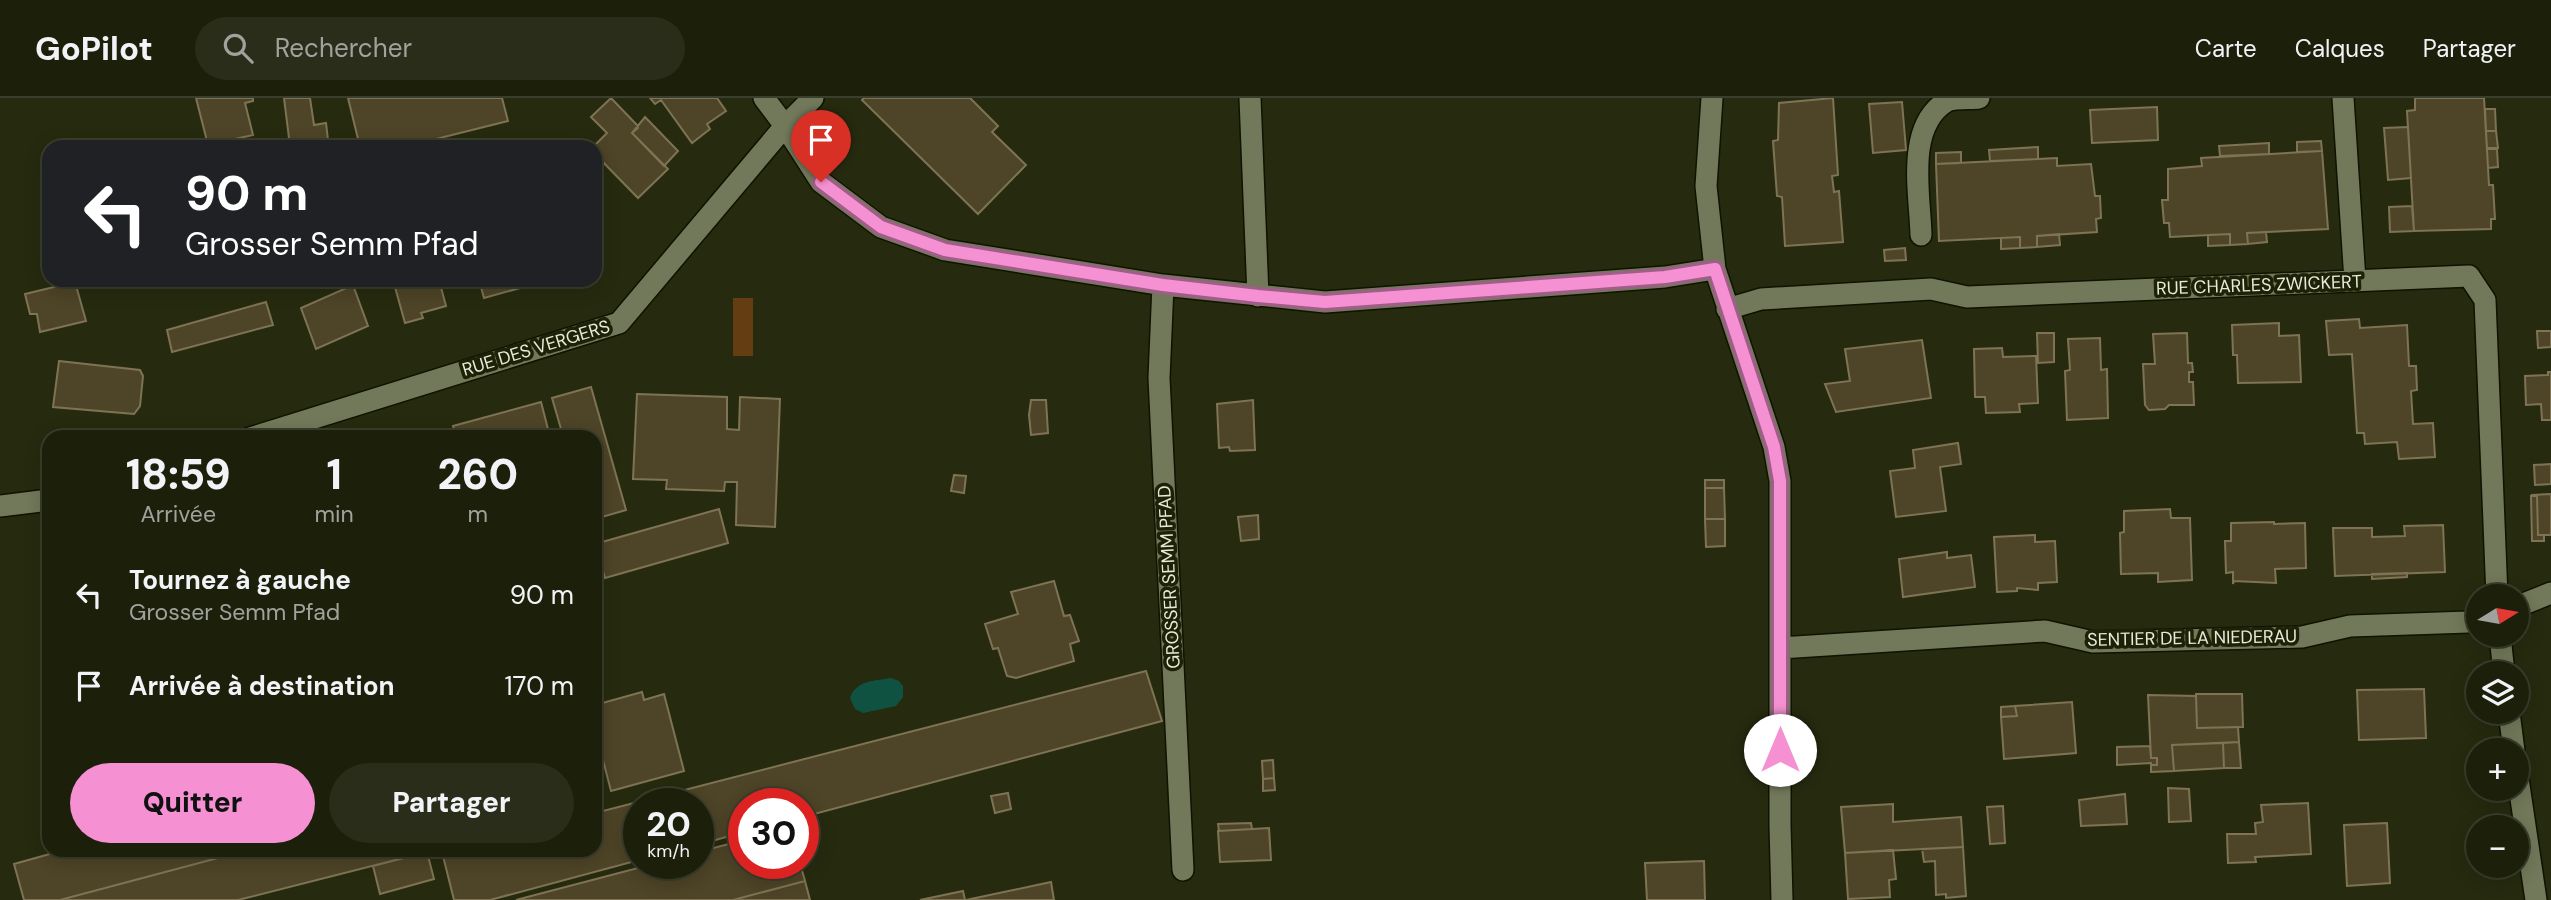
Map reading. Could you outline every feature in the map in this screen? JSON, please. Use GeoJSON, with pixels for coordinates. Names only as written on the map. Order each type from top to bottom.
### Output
{"type":"FeatureCollection","features":[{"type":"Feature","properties":{"kind":"street"},"geometry":{"type":"LineString","coordinates":[[764,98],[821,182],[881,227],[945,250],[1163,285],[1325,302],[1665,277],[1715,269]]}},
{"type":"Feature","properties":{"kind":"street","name":"RUE DES VERGERS"},"geometry":{"type":"LineString","coordinates":[[276,430],[619,323],[785,126],[813,98]]}},
{"type":"Feature","properties":{"kind":"street"},"geometry":{"type":"LineString","coordinates":[[1250,98],[1258,296]]}},
{"type":"Feature","properties":{"kind":"street"},"geometry":{"type":"LineString","coordinates":[[1712,98],[1706,186],[1715,269],[1774,447],[1780,481],[1782,900]]}},
{"type":"Feature","properties":{"kind":"street"},"geometry":{"type":"LineString","coordinates":[[1921,235],[1918,143],[1928,117],[1948,100],[1979,98]]}},
{"type":"Feature","properties":{"kind":"street"},"geometry":{"type":"LineString","coordinates":[[2343,98],[2356,281]]}},
{"type":"Feature","properties":{"kind":"street","name":"RUE CHARLES ZWICKERT"},"geometry":{"type":"LineString","coordinates":[[1727,309],[1761,299],[1931,289],[1967,297],[2469,276],[2485,300],[2496,584]]}},
{"type":"Feature","properties":{"kind":"street","name":"GROSSER SEMM PFAD"},"geometry":{"type":"LineString","coordinates":[[1163,285],[1159,378],[1183,870]]}},
{"type":"Feature","properties":{"kind":"street"},"geometry":{"type":"LineString","coordinates":[[0,506],[42,501]]}},
{"type":"Feature","properties":{"kind":"street"},"geometry":{"type":"LineString","coordinates":[[2529,602],[2551,593]]}},
{"type":"Feature","properties":{"kind":"street","name":"SENTIER DE LA NIEDERAU"},"geometry":{"type":"LineString","coordinates":[[1780,648],[2045,631],[2093,642],[2302,638],[2350,626],[2466,621]]}},
{"type":"Feature","properties":{"kind":"street"},"geometry":{"type":"LineString","coordinates":[[2521,801],[2536,900]]}},
{"type":"Feature","properties":{"kind":"shaded area"},"geometry":{"type":"Polygon","coordinates":[[[733,298],[753,298],[753,356],[733,356],[733,298]]]}},
{"type":"Feature","properties":{"kind":"water"},"geometry":{"type":"Polygon","coordinates":[[[891,678],[903,686],[903,697],[896,706],[863,713],[855,709],[850,698],[857,688],[867,682],[891,678]]]}},
{"type":"Feature","properties":{"kind":"building"},"geometry":{"type":"Polygon","coordinates":[[[196,98],[253,98],[253,101],[245,103],[253,135],[230,140],[207,140],[196,98]]]}},
{"type":"Feature","properties":{"kind":"building"},"geometry":{"type":"Polygon","coordinates":[[[284,98],[310,98],[314,125],[326,123],[328,140],[289,140],[284,98]]]}},
{"type":"Feature","properties":{"kind":"building"},"geometry":{"type":"Polygon","coordinates":[[[348,98],[502,98],[508,121],[432,140],[358,140],[348,98]]]}},
{"type":"Feature","properties":{"kind":"building"},"geometry":{"type":"Polygon","coordinates":[[[611,98],[637,125],[638,128],[632,133],[668,169],[638,198],[602,161],[600,140],[607,133],[591,117],[611,98]]]}},
{"type":"Feature","properties":{"kind":"building"},"geometry":{"type":"Polygon","coordinates":[[[650,98],[717,98],[726,111],[707,124],[710,129],[692,143],[661,100],[655,104],[650,98]]]}},
{"type":"Feature","properties":{"kind":"building"},"geometry":{"type":"Polygon","coordinates":[[[970,98],[998,126],[992,132],[1026,165],[978,214],[862,100],[970,98]]]}},
{"type":"Feature","properties":{"kind":"building"},"geometry":{"type":"Polygon","coordinates":[[[1833,98],[1838,175],[1832,176],[1834,192],[1839,191],[1843,242],[1785,246],[1782,197],[1777,196],[1773,141],[1778,140],[1779,103],[1833,98]]]}},
{"type":"Feature","properties":{"kind":"building"},"geometry":{"type":"Polygon","coordinates":[[[2415,98],[2484,98],[2489,185],[2493,185],[2495,219],[2491,219],[2491,229],[2414,231],[2407,111],[2415,110],[2415,98]]]}},
{"type":"Feature","properties":{"kind":"building"},"geometry":{"type":"Polygon","coordinates":[[[1902,102],[1906,150],[1873,153],[1869,104],[1902,102]]]}},
{"type":"Feature","properties":{"kind":"building"},"geometry":{"type":"Polygon","coordinates":[[[2157,107],[2158,140],[2092,143],[2090,110],[2157,107]]]}},
{"type":"Feature","properties":{"kind":"building"},"geometry":{"type":"Polygon","coordinates":[[[2485,109],[2495,109],[2496,131],[2486,131],[2485,109]]]}},
{"type":"Feature","properties":{"kind":"building"},"geometry":{"type":"Polygon","coordinates":[[[645,117],[678,151],[664,166],[632,133],[645,117]]]}},
{"type":"Feature","properties":{"kind":"building"},"geometry":{"type":"Polygon","coordinates":[[[2408,127],[2411,178],[2388,180],[2384,128],[2408,127]]]}},
{"type":"Feature","properties":{"kind":"building"},"geometry":{"type":"Polygon","coordinates":[[[2486,131],[2496,131],[2498,148],[2487,148],[2486,131]]]}},
{"type":"Feature","properties":{"kind":"building"},"geometry":{"type":"Polygon","coordinates":[[[2321,141],[2322,151],[2297,152],[2297,142],[2321,141]]]}},
{"type":"Feature","properties":{"kind":"building"},"geometry":{"type":"Polygon","coordinates":[[[2269,143],[2269,154],[2220,156],[2219,146],[2269,143]]]}},
{"type":"Feature","properties":{"kind":"building"},"geometry":{"type":"Polygon","coordinates":[[[2038,147],[2038,159],[1990,161],[1989,150],[2038,147]]]}},
{"type":"Feature","properties":{"kind":"building"},"geometry":{"type":"Polygon","coordinates":[[[2487,149],[2497,149],[2498,167],[2488,168],[2487,149]]]}},
{"type":"Feature","properties":{"kind":"building"},"geometry":{"type":"Polygon","coordinates":[[[2322,151],[2328,229],[2247,233],[2248,244],[2230,245],[2230,234],[2170,237],[2169,223],[2164,223],[2162,200],[2168,200],[2168,169],[2202,166],[2201,158],[2322,151]]]}},
{"type":"Feature","properties":{"kind":"building"},"geometry":{"type":"Polygon","coordinates":[[[1961,152],[1961,163],[1936,164],[1936,153],[1961,152]]]}},
{"type":"Feature","properties":{"kind":"building"},"geometry":{"type":"Polygon","coordinates":[[[2057,158],[2057,166],[2091,164],[2095,196],[2100,196],[2101,218],[2096,219],[2097,232],[2037,236],[2037,247],[2020,248],[2020,237],[1939,241],[1936,164],[2057,158]]]}},
{"type":"Feature","properties":{"kind":"building"},"geometry":{"type":"Polygon","coordinates":[[[2412,206],[2414,231],[2390,232],[2389,207],[2412,206]]]}},
{"type":"Feature","properties":{"kind":"building"},"geometry":{"type":"Polygon","coordinates":[[[2266,232],[2267,242],[2248,244],[2247,233],[2266,232]]]}},
{"type":"Feature","properties":{"kind":"building"},"geometry":{"type":"Polygon","coordinates":[[[2059,234],[2060,245],[2037,247],[2037,236],[2059,234]]]}},
{"type":"Feature","properties":{"kind":"building"},"geometry":{"type":"Polygon","coordinates":[[[2230,234],[2230,245],[2208,246],[2208,235],[2230,234]]]}},
{"type":"Feature","properties":{"kind":"building"},"geometry":{"type":"Polygon","coordinates":[[[2020,237],[2020,248],[2001,249],[2001,238],[2020,237]]]}},
{"type":"Feature","properties":{"kind":"building"},"geometry":{"type":"Polygon","coordinates":[[[1905,248],[1906,260],[1885,261],[1884,250],[1905,248]]]}},
{"type":"Feature","properties":{"kind":"building"},"geometry":{"type":"Polygon","coordinates":[[[54,287],[76,287],[86,321],[40,332],[37,314],[30,314],[25,294],[54,287]]]}},
{"type":"Feature","properties":{"kind":"building"},"geometry":{"type":"Polygon","coordinates":[[[354,287],[368,326],[316,349],[301,308],[354,287]]]}},
{"type":"Feature","properties":{"kind":"building"},"geometry":{"type":"Polygon","coordinates":[[[395,287],[441,287],[446,306],[421,313],[423,318],[405,323],[395,287]]]}},
{"type":"Feature","properties":{"kind":"building"},"geometry":{"type":"Polygon","coordinates":[[[481,287],[524,287],[484,298],[481,287]]]}},
{"type":"Feature","properties":{"kind":"building"},"geometry":{"type":"Polygon","coordinates":[[[266,302],[273,325],[172,352],[167,330],[266,302]]]}},
{"type":"Feature","properties":{"kind":"building"},"geometry":{"type":"Polygon","coordinates":[[[2359,319],[2360,328],[2407,325],[2409,366],[2416,366],[2417,390],[2411,391],[2413,424],[2433,423],[2435,457],[2399,459],[2397,442],[2365,444],[2364,433],[2357,433],[2352,354],[2329,355],[2326,321],[2359,319]]]}},
{"type":"Feature","properties":{"kind":"building"},"geometry":{"type":"Polygon","coordinates":[[[2279,323],[2279,336],[2299,335],[2301,382],[2238,383],[2232,325],[2279,323]]]}},
{"type":"Feature","properties":{"kind":"building"},"geometry":{"type":"Polygon","coordinates":[[[2537,331],[2551,331],[2551,347],[2538,348],[2537,331]]]}},
{"type":"Feature","properties":{"kind":"building"},"geometry":{"type":"Polygon","coordinates":[[[2037,333],[2054,333],[2054,362],[2038,363],[2037,333]]]}},
{"type":"Feature","properties":{"kind":"building"},"geometry":{"type":"Polygon","coordinates":[[[2187,333],[2188,363],[2192,363],[2193,372],[2189,372],[2189,382],[2193,382],[2194,405],[2169,405],[2165,409],[2149,410],[2145,405],[2143,364],[2155,364],[2153,334],[2187,333]]]}},
{"type":"Feature","properties":{"kind":"building"},"geometry":{"type":"Polygon","coordinates":[[[2100,338],[2101,370],[2107,369],[2108,418],[2067,420],[2065,371],[2070,370],[2068,339],[2100,338]]]}},
{"type":"Feature","properties":{"kind":"building"},"geometry":{"type":"Polygon","coordinates":[[[1922,340],[1931,398],[1836,412],[1825,384],[1850,381],[1845,349],[1922,340]]]}},
{"type":"Feature","properties":{"kind":"building"},"geometry":{"type":"Polygon","coordinates":[[[2002,348],[2003,357],[2036,356],[2038,403],[2019,404],[2020,412],[1986,413],[1985,397],[1975,397],[1974,349],[2002,348]]]}},
{"type":"Feature","properties":{"kind":"building"},"geometry":{"type":"Polygon","coordinates":[[[59,361],[140,370],[143,376],[140,406],[134,414],[53,407],[59,361]]]}},
{"type":"Feature","properties":{"kind":"building"},"geometry":{"type":"Polygon","coordinates":[[[2548,372],[2551,372],[2551,420],[2542,420],[2541,404],[2526,405],[2525,376],[2548,375],[2548,372]]]}},
{"type":"Feature","properties":{"kind":"building"},"geometry":{"type":"Polygon","coordinates":[[[591,387],[626,510],[602,517],[602,430],[558,430],[561,429],[552,398],[591,387]]]}},
{"type":"Feature","properties":{"kind":"building"},"geometry":{"type":"Polygon","coordinates":[[[637,394],[727,397],[727,429],[739,430],[740,397],[780,399],[775,527],[736,525],[737,482],[725,482],[724,491],[666,489],[667,480],[633,479],[637,394]]]}},
{"type":"Feature","properties":{"kind":"building"},"geometry":{"type":"Polygon","coordinates":[[[1031,400],[1046,400],[1048,433],[1031,435],[1031,400]]]}},
{"type":"Feature","properties":{"kind":"building"},"geometry":{"type":"Polygon","coordinates":[[[1253,400],[1255,450],[1230,451],[1229,447],[1219,448],[1217,404],[1253,400]]]}},
{"type":"Feature","properties":{"kind":"building"},"geometry":{"type":"Polygon","coordinates":[[[541,402],[548,430],[454,430],[453,426],[541,402]]]}},
{"type":"Feature","properties":{"kind":"building"},"geometry":{"type":"Polygon","coordinates":[[[1958,443],[1961,464],[1940,467],[1946,511],[1896,517],[1890,471],[1915,468],[1913,450],[1958,443]]]}},
{"type":"Feature","properties":{"kind":"building"},"geometry":{"type":"Polygon","coordinates":[[[2551,464],[2551,484],[2535,485],[2534,465],[2551,464]]]}},
{"type":"Feature","properties":{"kind":"building"},"geometry":{"type":"Polygon","coordinates":[[[954,475],[966,476],[964,493],[951,491],[954,475]]]}},
{"type":"Feature","properties":{"kind":"building"},"geometry":{"type":"Polygon","coordinates":[[[1705,480],[1724,480],[1724,488],[1705,488],[1705,480]]]}},
{"type":"Feature","properties":{"kind":"building"},"geometry":{"type":"Polygon","coordinates":[[[1705,488],[1724,488],[1725,519],[1705,519],[1705,488]]]}},
{"type":"Feature","properties":{"kind":"building"},"geometry":{"type":"Polygon","coordinates":[[[2551,494],[2551,535],[2538,535],[2537,496],[2531,495],[2551,494]]]}},
{"type":"Feature","properties":{"kind":"building"},"geometry":{"type":"Polygon","coordinates":[[[2531,496],[2537,496],[2538,535],[2544,535],[2544,541],[2532,541],[2531,496]]]}},
{"type":"Feature","properties":{"kind":"building"},"geometry":{"type":"Polygon","coordinates":[[[719,509],[728,543],[605,578],[602,568],[602,542],[719,509]]]}},
{"type":"Feature","properties":{"kind":"building"},"geometry":{"type":"Polygon","coordinates":[[[2170,509],[2171,518],[2190,518],[2192,580],[2158,582],[2158,573],[2121,574],[2120,533],[2124,532],[2124,511],[2170,509]]]}},
{"type":"Feature","properties":{"kind":"building"},"geometry":{"type":"Polygon","coordinates":[[[1258,515],[1259,539],[1241,541],[1238,517],[1258,515]]]}},
{"type":"Feature","properties":{"kind":"building"},"geometry":{"type":"Polygon","coordinates":[[[1705,519],[1725,519],[1725,546],[1706,547],[1705,519]]]}},
{"type":"Feature","properties":{"kind":"building"},"geometry":{"type":"Polygon","coordinates":[[[2231,523],[2305,523],[2306,568],[2275,569],[2276,583],[2234,581],[2233,584],[2233,572],[2226,573],[2225,541],[2231,541],[2231,523]]]}},
{"type":"Feature","properties":{"kind":"building"},"geometry":{"type":"Polygon","coordinates":[[[2443,525],[2445,572],[2335,576],[2333,528],[2372,528],[2372,537],[2405,536],[2404,526],[2443,525]]]}},
{"type":"Feature","properties":{"kind":"building"},"geometry":{"type":"Polygon","coordinates":[[[2035,535],[2035,542],[2055,541],[2057,582],[2038,583],[2038,590],[2017,588],[2017,591],[1997,592],[1994,537],[2035,535]]]}},
{"type":"Feature","properties":{"kind":"building"},"geometry":{"type":"Polygon","coordinates":[[[1947,552],[1947,558],[1971,555],[1975,587],[1903,597],[1899,559],[1947,552]]]}},
{"type":"Feature","properties":{"kind":"building"},"geometry":{"type":"Polygon","coordinates":[[[2407,573],[2407,577],[2372,579],[2372,574],[2407,573]]]}},
{"type":"Feature","properties":{"kind":"building"},"geometry":{"type":"Polygon","coordinates":[[[1054,581],[1064,616],[1070,615],[1079,641],[1070,644],[1074,661],[1016,678],[1007,676],[998,648],[993,649],[985,624],[1018,614],[1011,592],[1054,581]]]}},
{"type":"Feature","properties":{"kind":"building"},"geometry":{"type":"Polygon","coordinates":[[[1146,671],[1162,721],[819,813],[819,788],[728,788],[728,837],[714,840],[714,788],[692,788],[1146,671]]]}},
{"type":"Feature","properties":{"kind":"building"},"geometry":{"type":"Polygon","coordinates":[[[2424,689],[2426,738],[2359,740],[2357,690],[2424,689]]]}},
{"type":"Feature","properties":{"kind":"building"},"geometry":{"type":"Polygon","coordinates":[[[642,692],[644,700],[664,694],[684,771],[611,791],[602,756],[602,703],[642,692]]]}},
{"type":"Feature","properties":{"kind":"building"},"geometry":{"type":"Polygon","coordinates":[[[2196,694],[2242,694],[2243,727],[2197,728],[2196,694]]]}},
{"type":"Feature","properties":{"kind":"building"},"geometry":{"type":"Polygon","coordinates":[[[2148,695],[2196,696],[2197,728],[2238,727],[2239,742],[2172,745],[2174,771],[2151,772],[2151,765],[2157,765],[2157,758],[2151,758],[2148,695]]]}},
{"type":"Feature","properties":{"kind":"building"},"geometry":{"type":"Polygon","coordinates":[[[2072,702],[2076,753],[2004,759],[2001,717],[2017,716],[2015,706],[2072,702]]]}},
{"type":"Feature","properties":{"kind":"building"},"geometry":{"type":"Polygon","coordinates":[[[2015,706],[2017,716],[2001,717],[2001,707],[2015,706]]]}},
{"type":"Feature","properties":{"kind":"building"},"geometry":{"type":"Polygon","coordinates":[[[2239,742],[2241,768],[2224,768],[2223,743],[2239,742]]]}},
{"type":"Feature","properties":{"kind":"building"},"geometry":{"type":"Polygon","coordinates":[[[2223,743],[2224,768],[2174,771],[2172,745],[2223,743]]]}},
{"type":"Feature","properties":{"kind":"building"},"geometry":{"type":"Polygon","coordinates":[[[2150,746],[2151,758],[2157,758],[2157,765],[2117,765],[2117,747],[2150,746]]]}},
{"type":"Feature","properties":{"kind":"building"},"geometry":{"type":"Polygon","coordinates":[[[1273,760],[1274,778],[1263,779],[1262,761],[1273,760]]]}},
{"type":"Feature","properties":{"kind":"building"},"geometry":{"type":"Polygon","coordinates":[[[1274,778],[1275,790],[1263,791],[1263,779],[1274,778]]]}},
{"type":"Feature","properties":{"kind":"building"},"geometry":{"type":"Polygon","coordinates":[[[2168,788],[2189,789],[2191,821],[2169,822],[2168,788]]]}},
{"type":"Feature","properties":{"kind":"building"},"geometry":{"type":"Polygon","coordinates":[[[1008,793],[1011,809],[995,813],[991,796],[1008,793]]]}},
{"type":"Feature","properties":{"kind":"building"},"geometry":{"type":"Polygon","coordinates":[[[2125,794],[2127,824],[2081,826],[2079,800],[2125,794]]]}},
{"type":"Feature","properties":{"kind":"building"},"geometry":{"type":"Polygon","coordinates":[[[2308,803],[2311,854],[2255,857],[2256,862],[2228,863],[2227,834],[2256,834],[2255,823],[2263,822],[2261,805],[2308,803]]]}},
{"type":"Feature","properties":{"kind":"building"},"geometry":{"type":"Polygon","coordinates":[[[1893,804],[1893,822],[1961,817],[1963,847],[1845,853],[1841,807],[1893,804]]]}},
{"type":"Feature","properties":{"kind":"building"},"geometry":{"type":"Polygon","coordinates":[[[623,806],[623,864],[490,900],[454,900],[443,857],[602,857],[602,811],[623,806]]]}},
{"type":"Feature","properties":{"kind":"building"},"geometry":{"type":"Polygon","coordinates":[[[2003,806],[2005,843],[1990,844],[1987,807],[2003,806]]]}},
{"type":"Feature","properties":{"kind":"building"},"geometry":{"type":"Polygon","coordinates":[[[1251,823],[1252,829],[1219,831],[1218,824],[1251,823]]]}},
{"type":"Feature","properties":{"kind":"building"},"geometry":{"type":"Polygon","coordinates":[[[2387,823],[2390,883],[2347,886],[2344,825],[2387,823]]]}},
{"type":"Feature","properties":{"kind":"building"},"geometry":{"type":"Polygon","coordinates":[[[1269,828],[1271,860],[1220,862],[1218,831],[1269,828]]]}},
{"type":"Feature","properties":{"kind":"building"},"geometry":{"type":"Polygon","coordinates":[[[728,844],[728,879],[805,881],[733,900],[516,900],[623,872],[623,879],[714,879],[714,848],[728,844]]]}},
{"type":"Feature","properties":{"kind":"building"},"geometry":{"type":"Polygon","coordinates":[[[1963,847],[1966,896],[1946,898],[1946,894],[1936,895],[1935,861],[1924,862],[1922,849],[1963,847]]]}},
{"type":"Feature","properties":{"kind":"building"},"geometry":{"type":"Polygon","coordinates":[[[1893,850],[1896,879],[1889,880],[1890,897],[1848,899],[1845,853],[1893,850]]]}},
{"type":"Feature","properties":{"kind":"building"},"geometry":{"type":"Polygon","coordinates":[[[42,856],[222,857],[60,900],[24,900],[14,864],[42,856]]]}},
{"type":"Feature","properties":{"kind":"building"},"geometry":{"type":"Polygon","coordinates":[[[222,857],[407,857],[238,900],[60,900],[222,857]]]}},
{"type":"Feature","properties":{"kind":"building"},"geometry":{"type":"Polygon","coordinates":[[[408,857],[428,857],[434,879],[380,894],[373,866],[408,857]]]}},
{"type":"Feature","properties":{"kind":"building"},"geometry":{"type":"Polygon","coordinates":[[[1704,861],[1705,900],[1647,900],[1645,863],[1704,861]]]}},
{"type":"Feature","properties":{"kind":"building"},"geometry":{"type":"Polygon","coordinates":[[[805,881],[810,900],[733,900],[805,881]]]}},
{"type":"Feature","properties":{"kind":"building"},"geometry":{"type":"Polygon","coordinates":[[[1051,882],[1054,900],[966,900],[1051,882]]]}},
{"type":"Feature","properties":{"kind":"building"},"geometry":{"type":"Polygon","coordinates":[[[963,891],[965,900],[920,900],[963,891]]]}},
{"type":"Feature","properties":{"kind":"route"},"geometry":{"type":"LineString","coordinates":[[821,182],[881,227],[945,250],[1163,285],[1258,296],[1325,302],[1665,277],[1715,269],[1774,447],[1780,481],[1780,750]]}}]}
